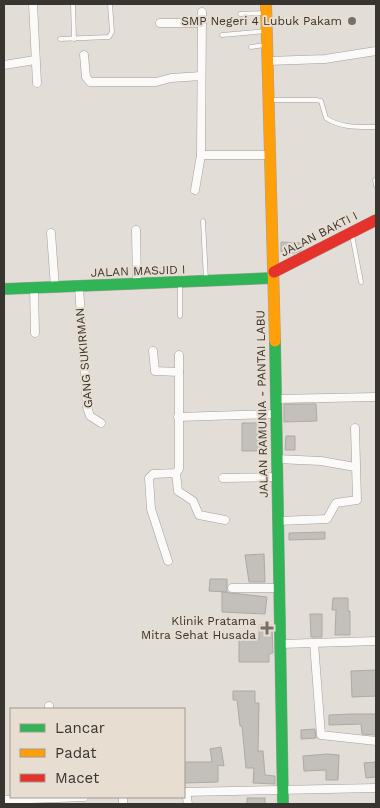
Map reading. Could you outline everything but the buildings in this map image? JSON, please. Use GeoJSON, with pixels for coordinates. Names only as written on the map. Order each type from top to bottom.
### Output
{"type":"FeatureCollection","features":[{"type":"Feature","properties":{"kind":"main road","name":"JALAN RAMUNIA - PANTAI LABU"},"geometry":{"type":"LineString","coordinates":[[266,7],[274,275],[283,804]]}},
{"type":"Feature","properties":{"kind":"main road","name":"JALAN BAKTI I"},"geometry":{"type":"LineString","coordinates":[[274,275],[376,220]]}},
{"type":"Feature","properties":{"kind":"main road","name":"JALAN MASJID I"},"geometry":{"type":"LineString","coordinates":[[4,289],[206,282],[274,275]]}},
{"type":"Feature","properties":{"kind":"street"},"geometry":{"type":"LineString","coordinates":[[33,4],[36,83]]}},
{"type":"Feature","properties":{"kind":"street"},"geometry":{"type":"LineString","coordinates":[[195,190],[201,155],[202,12]]}},
{"type":"Feature","properties":{"kind":"street"},"geometry":{"type":"LineString","coordinates":[[160,23],[202,23]]}},
{"type":"Feature","properties":{"kind":"street"},"geometry":{"type":"LineString","coordinates":[[268,61],[325,58],[376,51]]}},
{"type":"Feature","properties":{"kind":"street"},"geometry":{"type":"LineString","coordinates":[[84,55],[86,77],[90,82],[156,82],[171,78],[201,76]]}},
{"type":"Feature","properties":{"kind":"street"},"geometry":{"type":"LineString","coordinates":[[4,65],[26,63],[35,60]]}},
{"type":"Feature","properties":{"kind":"street"},"geometry":{"type":"LineString","coordinates":[[201,155],[269,155]]}},
{"type":"Feature","properties":{"kind":"street"},"geometry":{"type":"LineString","coordinates":[[136,230],[137,284]]}},
{"type":"Feature","properties":{"kind":"street"},"geometry":{"type":"LineString","coordinates":[[51,233],[55,288]]}},
{"type":"Feature","properties":{"kind":"street","name":"GANG SUKIRMAN"},"geometry":{"type":"LineString","coordinates":[[79,287],[87,407],[90,416],[101,423]]}},
{"type":"Feature","properties":{"kind":"street"},"geometry":{"type":"LineString","coordinates":[[34,288],[35,333]]}},
{"type":"Feature","properties":{"kind":"street"},"geometry":{"type":"LineString","coordinates":[[153,351],[156,371],[179,372]]}},
{"type":"Feature","properties":{"kind":"street"},"geometry":{"type":"LineString","coordinates":[[179,355],[178,469],[176,473],[178,491],[193,500],[199,515],[205,518],[225,520]]}},
{"type":"Feature","properties":{"kind":"street"},"geometry":{"type":"LineString","coordinates":[[275,399],[376,398]]}},
{"type":"Feature","properties":{"kind":"street"},"geometry":{"type":"LineString","coordinates":[[178,417],[276,414]]}},
{"type":"Feature","properties":{"kind":"street"},"geometry":{"type":"LineString","coordinates":[[279,521],[327,519],[336,503],[357,500],[355,428]]}},
{"type":"Feature","properties":{"kind":"street"},"geometry":{"type":"LineString","coordinates":[[277,459],[321,461],[355,467]]}},
{"type":"Feature","properties":{"kind":"street"},"geometry":{"type":"LineString","coordinates":[[168,561],[151,509],[149,478],[151,475],[176,473]]}},
{"type":"Feature","properties":{"kind":"street"},"geometry":{"type":"LineString","coordinates":[[224,478],[278,476]]}},
{"type":"Feature","properties":{"kind":"street"},"geometry":{"type":"LineString","coordinates":[[232,588],[280,588]]}},
{"type":"Feature","properties":{"kind":"street"},"geometry":{"type":"LineString","coordinates":[[281,644],[376,641]]}},
{"type":"Feature","properties":{"kind":"street"},"geometry":{"type":"LineString","coordinates":[[314,643],[321,735],[376,741]]}},
{"type":"Feature","properties":{"kind":"street"},"geometry":{"type":"LineString","coordinates":[[188,804],[185,792],[376,788]]}},
{"type":"Feature","properties":{"kind":"street"},"geometry":{"type":"LineString","coordinates":[[4,800],[37,798]]}},
{"type":"Feature","properties":{"kind":"lane"},"geometry":{"type":"LineString","coordinates":[[73,4],[74,39]]}},
{"type":"Feature","properties":{"kind":"lane"},"geometry":{"type":"LineString","coordinates":[[60,39],[109,37],[112,32],[110,4]]}},
{"type":"Feature","properties":{"kind":"lane"},"geometry":{"type":"LineString","coordinates":[[240,14],[274,4]]}},
{"type":"Feature","properties":{"kind":"lane"},"geometry":{"type":"LineString","coordinates":[[222,36],[266,31]]}},
{"type":"Feature","properties":{"kind":"lane"},"geometry":{"type":"LineString","coordinates":[[251,47],[267,45]]}},
{"type":"Feature","properties":{"kind":"lane"},"geometry":{"type":"LineString","coordinates":[[270,100],[316,100],[321,102],[326,118],[332,122],[351,127],[376,127]]}},
{"type":"Feature","properties":{"kind":"lane"},"geometry":{"type":"LineString","coordinates":[[375,180],[376,186]]}},
{"type":"Feature","properties":{"kind":"lane"},"geometry":{"type":"LineString","coordinates":[[203,221],[206,282]]}},
{"type":"Feature","properties":{"kind":"lane"},"geometry":{"type":"LineString","coordinates":[[351,233],[361,282]]}},
{"type":"Feature","properties":{"kind":"lane"},"geometry":{"type":"LineString","coordinates":[[180,282],[180,316]]}},
{"type":"Feature","properties":{"kind":"traffic: fast"},"geometry":{"type":"LineString","coordinates":[[4,289],[273,278]]}},
{"type":"Feature","properties":{"kind":"traffic: fast"},"geometry":{"type":"LineString","coordinates":[[275,341],[283,804]]}},
{"type":"Feature","properties":{"kind":"traffic: slow"},"geometry":{"type":"LineString","coordinates":[[266,4],[275,341]]}},
{"type":"Feature","properties":{"kind":"traffic: jam"},"geometry":{"type":"LineString","coordinates":[[274,272],[376,220]]}},
{"type":"Feature","properties":{"kind":"place","name":"SMP Negeri 4 Lubuk Pakam"},"geometry":{"type":"Point","coordinates":[352,21]}},
{"type":"Feature","properties":{"kind":"place","name":"Klinik Pratama Mitra Sehat Husada"},"geometry":{"type":"Point","coordinates":[267,628]}}]}
